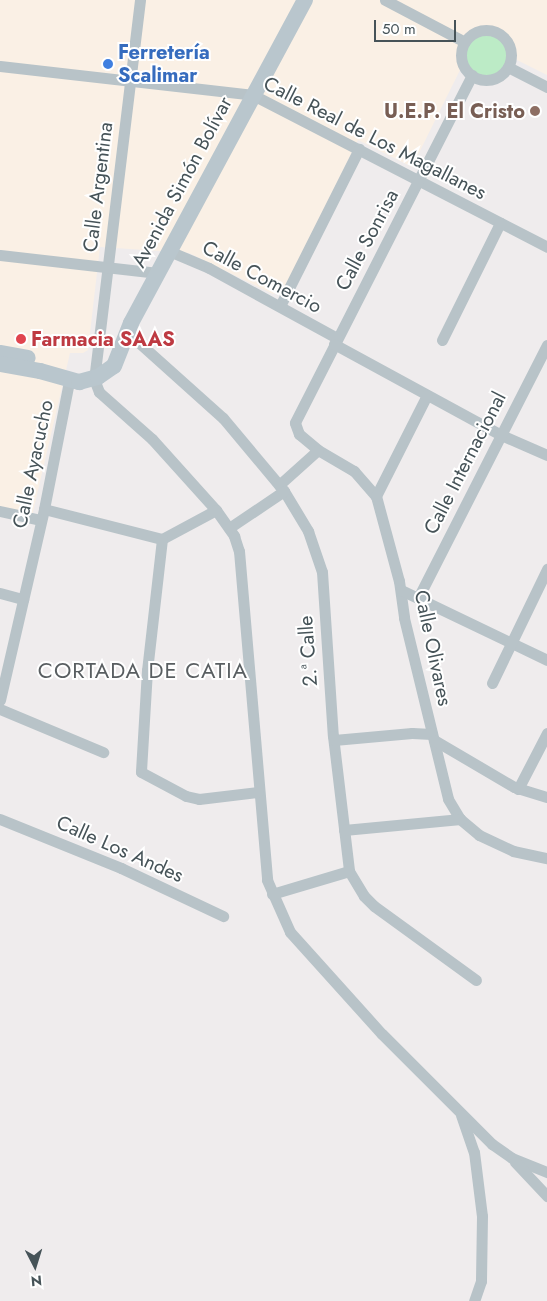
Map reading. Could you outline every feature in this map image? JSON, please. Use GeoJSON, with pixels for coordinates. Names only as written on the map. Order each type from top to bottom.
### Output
{"type":"FeatureCollection","features":[{"type":"Feature","properties":{"kind":"main road","name":"Avenida Simón Bolívar"},"geometry":{"type":"LineString","coordinates":[[94,379],[114,366],[127,332],[252,95],[305,0]]}},
{"type":"Feature","properties":{"kind":"main road"},"geometry":{"type":"LineString","coordinates":[[0,353],[35,360],[53,374]]}},
{"type":"Feature","properties":{"kind":"main road"},"geometry":{"type":"LineString","coordinates":[[0,364],[53,374],[69,381],[94,379]]}},
{"type":"Feature","properties":{"kind":"street","name":"Calle Argentina"},"geometry":{"type":"LineString","coordinates":[[94,379],[140,0]]}},
{"type":"Feature","properties":{"kind":"street"},"geometry":{"type":"LineString","coordinates":[[384,0],[465,42]]}},
{"type":"Feature","properties":{"kind":"street"},"geometry":{"type":"LineString","coordinates":[[478,31],[498,33],[510,47],[508,67],[494,78],[481,79],[472,75],[462,62],[465,42],[478,31]]}},
{"type":"Feature","properties":{"kind":"street","name":"Calle Real de Los Magallanes"},"geometry":{"type":"LineString","coordinates":[[0,66],[252,95],[547,247]]}},
{"type":"Feature","properties":{"kind":"street"},"geometry":{"type":"LineString","coordinates":[[508,67],[547,87]]}},
{"type":"Feature","properties":{"kind":"street","name":"Calle Sonrisa"},"geometry":{"type":"LineString","coordinates":[[295,423],[472,75]]}},
{"type":"Feature","properties":{"kind":"street"},"geometry":{"type":"LineString","coordinates":[[280,306],[358,150]]}},
{"type":"Feature","properties":{"kind":"street"},"geometry":{"type":"LineString","coordinates":[[442,340],[500,223]]}},
{"type":"Feature","properties":{"kind":"street","name":"Calle Comercio"},"geometry":{"type":"LineString","coordinates":[[169,252],[280,306],[427,395],[501,435],[547,455]]}},
{"type":"Feature","properties":{"kind":"street"},"geometry":{"type":"LineString","coordinates":[[0,255],[158,273]]}},
{"type":"Feature","properties":{"kind":"street","name":"2.ª Calle"},"geometry":{"type":"LineString","coordinates":[[127,332],[223,418],[282,488],[308,531],[320,559],[334,740],[349,871],[364,896],[374,906],[476,980]]}},
{"type":"Feature","properties":{"kind":"street","name":"Calle Internacional"},"geometry":{"type":"LineString","coordinates":[[418,598],[547,345]]}},
{"type":"Feature","properties":{"kind":"street"},"geometry":{"type":"LineString","coordinates":[[94,379],[99,392],[152,439],[216,510],[229,528],[239,551],[264,869],[272,894],[290,932],[306,952],[460,1114],[512,1158],[547,1196]]}},
{"type":"Feature","properties":{"kind":"street","name":"Calle Ayacucho"},"geometry":{"type":"LineString","coordinates":[[0,700],[2,679],[42,515],[69,381]]}},
{"type":"Feature","properties":{"kind":"street"},"geometry":{"type":"LineString","coordinates":[[376,496],[427,395]]}},
{"type":"Feature","properties":{"kind":"street","name":"Calle Olivares"},"geometry":{"type":"LineString","coordinates":[[295,423],[299,434],[318,450],[354,471],[376,496],[401,590],[404,618],[444,790],[460,819],[479,835],[502,847],[547,858]]}},
{"type":"Feature","properties":{"kind":"street"},"geometry":{"type":"LineString","coordinates":[[229,528],[282,488],[318,450]]}},
{"type":"Feature","properties":{"kind":"street"},"geometry":{"type":"LineString","coordinates":[[0,510],[42,515],[162,539],[216,510]]}},
{"type":"Feature","properties":{"kind":"street"},"geometry":{"type":"LineString","coordinates":[[162,539],[147,670],[141,772],[186,796],[198,799],[258,792]]}},
{"type":"Feature","properties":{"kind":"street"},"geometry":{"type":"LineString","coordinates":[[492,684],[547,570]]}},
{"type":"Feature","properties":{"kind":"street"},"geometry":{"type":"LineString","coordinates":[[401,590],[547,660]]}},
{"type":"Feature","properties":{"kind":"street"},"geometry":{"type":"LineString","coordinates":[[0,593],[23,599]]}},
{"type":"Feature","properties":{"kind":"street"},"geometry":{"type":"LineString","coordinates":[[0,709],[103,752]]}},
{"type":"Feature","properties":{"kind":"street"},"geometry":{"type":"LineString","coordinates":[[334,740],[412,732],[433,737],[518,789],[547,797]]}},
{"type":"Feature","properties":{"kind":"street"},"geometry":{"type":"LineString","coordinates":[[518,789],[547,733]]}},
{"type":"Feature","properties":{"kind":"street","name":"Calle Los Andes"},"geometry":{"type":"LineString","coordinates":[[0,819],[121,868],[223,916]]}},
{"type":"Feature","properties":{"kind":"street"},"geometry":{"type":"LineString","coordinates":[[344,830],[460,819]]}},
{"type":"Feature","properties":{"kind":"street"},"geometry":{"type":"LineString","coordinates":[[272,894],[349,871]]}},
{"type":"Feature","properties":{"kind":"street"},"geometry":{"type":"LineString","coordinates":[[460,1114],[474,1152],[481,1197],[484,1251],[481,1281],[474,1301]]}},
{"type":"Feature","properties":{"kind":"street"},"geometry":{"type":"LineString","coordinates":[[512,1158],[547,1172]]}},
{"type":"Feature","properties":{"kind":"shaded area"},"geometry":{"type":"Polygon","coordinates":[[[0,0],[547,0],[547,75],[517,60],[512,41],[499,28],[489,26],[470,31],[459,46],[457,59],[460,70],[412,167],[358,140],[283,292],[273,294],[189,253],[100,247],[88,350],[83,353],[70,353],[32,516],[0,509],[0,0]]]}},
{"type":"Feature","properties":{"kind":"green space"},"geometry":{"type":"Polygon","coordinates":[[[490,34],[498,37],[504,43],[507,55],[504,67],[498,73],[482,76],[474,73],[468,67],[465,51],[468,43],[474,37],[490,34]]]}},
{"type":"Feature","properties":{"kind":"place","name":"Ferretería Scalimar"},"geometry":{"type":"Point","coordinates":[108,64]}},
{"type":"Feature","properties":{"kind":"place","name":"U.E.P. El Cristo"},"geometry":{"type":"Point","coordinates":[535,111]}},
{"type":"Feature","properties":{"kind":"place","name":"Farmacia SAAS"},"geometry":{"type":"Point","coordinates":[21,339]}},
{"type":"Feature","properties":{"kind":"district","name":"CORTADA DE CATIA"},"geometry":{"type":"Point","coordinates":[143,671]}}]}
